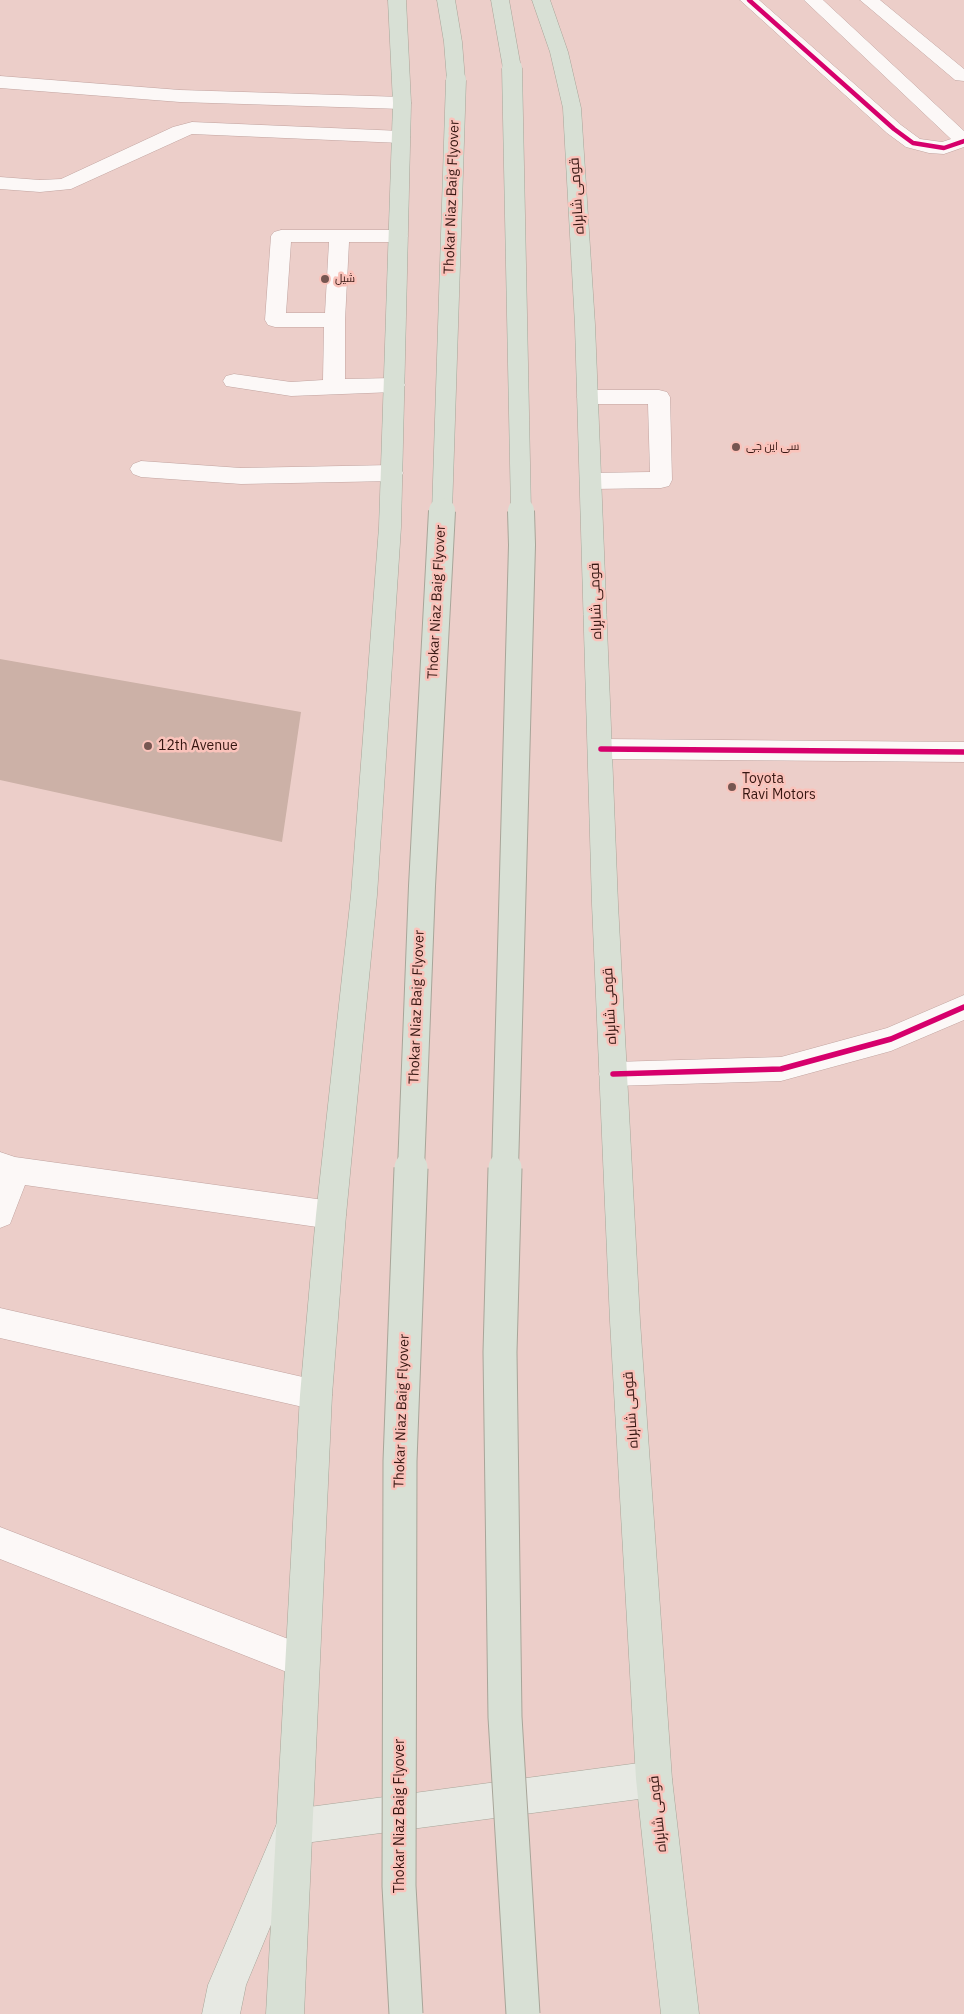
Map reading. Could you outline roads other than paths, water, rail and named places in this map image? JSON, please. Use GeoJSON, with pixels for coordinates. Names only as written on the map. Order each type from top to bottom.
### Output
{"type":"FeatureCollection","features":[{"type":"Feature","properties":{"kind":"highway"},"geometry":{"type":"LineString","coordinates":[[285,2014],[316,1394],[331,1215],[364,895],[390,527],[402,103],[397,0]]}},
{"type":"Feature","properties":{"kind":"highway","name":"Thokar Niaz Baig Flyover"},"geometry":{"type":"LineString","coordinates":[[406,2014],[399,1886],[400,1461],[422,886],[440,542],[456,80],[453,42],[446,0]]}},
{"type":"Feature","properties":{"kind":"highway"},"geometry":{"type":"LineString","coordinates":[[500,0],[512,68],[522,545],[500,1352],[505,1717],[523,2014]]}},
{"type":"Feature","properties":{"kind":"highway","name":"قومی شاہراہ"},"geometry":{"type":"LineString","coordinates":[[542,0],[560,52],[572,108],[592,481],[605,904],[625,1321],[654,1779],[680,2014]]}},
{"type":"Feature","properties":{"kind":"main road"},"geometry":{"type":"LineString","coordinates":[[221,2014],[227,1985],[294,1827],[654,1779]]}},
{"type":"Feature","properties":{"kind":"street"},"geometry":{"type":"LineString","coordinates":[[749,0],[894,129],[913,143],[944,148],[964,141],[813,0]]}},
{"type":"Feature","properties":{"kind":"street"},"geometry":{"type":"LineString","coordinates":[[869,0],[961,76]]}},
{"type":"Feature","properties":{"kind":"street"},"geometry":{"type":"LineString","coordinates":[[0,82],[180,96],[402,103]]}},
{"type":"Feature","properties":{"kind":"street"},"geometry":{"type":"LineString","coordinates":[[0,184],[64,185],[180,131],[192,128],[401,137]]}},
{"type":"Feature","properties":{"kind":"street"},"geometry":{"type":"LineString","coordinates":[[336,320],[275,320],[281,236],[398,236]]}},
{"type":"Feature","properties":{"kind":"street"},"geometry":{"type":"LineString","coordinates":[[334,387],[339,236]]}},
{"type":"Feature","properties":{"kind":"street"},"geometry":{"type":"LineString","coordinates":[[234,381],[291,389],[394,385]]}},
{"type":"Feature","properties":{"kind":"street"},"geometry":{"type":"LineString","coordinates":[[588,397],[660,397],[661,480],[592,481]]}},
{"type":"Feature","properties":{"kind":"street"},"geometry":{"type":"LineString","coordinates":[[141,469],[241,476],[392,473]]}},
{"type":"Feature","properties":{"kind":"street"},"geometry":{"type":"LineString","coordinates":[[600,750],[964,752]]}},
{"type":"Feature","properties":{"kind":"street"},"geometry":{"type":"LineString","coordinates":[[613,1074],[781,1069],[891,1039],[964,1007]]}},
{"type":"Feature","properties":{"kind":"street"},"geometry":{"type":"LineString","coordinates":[[0,1214],[8,1168],[331,1215]]}},
{"type":"Feature","properties":{"kind":"street"},"geometry":{"type":"LineString","coordinates":[[0,1323],[316,1394]]}},
{"type":"Feature","properties":{"kind":"street"},"geometry":{"type":"LineString","coordinates":[[0,1543],[302,1661]]}},
{"type":"Feature","properties":{"kind":"place","name":"شیل"},"geometry":{"type":"Point","coordinates":[325,279]}},
{"type":"Feature","properties":{"kind":"place","name":"سی این جی"},"geometry":{"type":"Point","coordinates":[736,447]}},
{"type":"Feature","properties":{"kind":"place","name":"12th Avenue"},"geometry":{"type":"Point","coordinates":[148,746]}},
{"type":"Feature","properties":{"kind":"place","name":"Toyota Ravi Motors"},"geometry":{"type":"Point","coordinates":[732,787]}}]}
